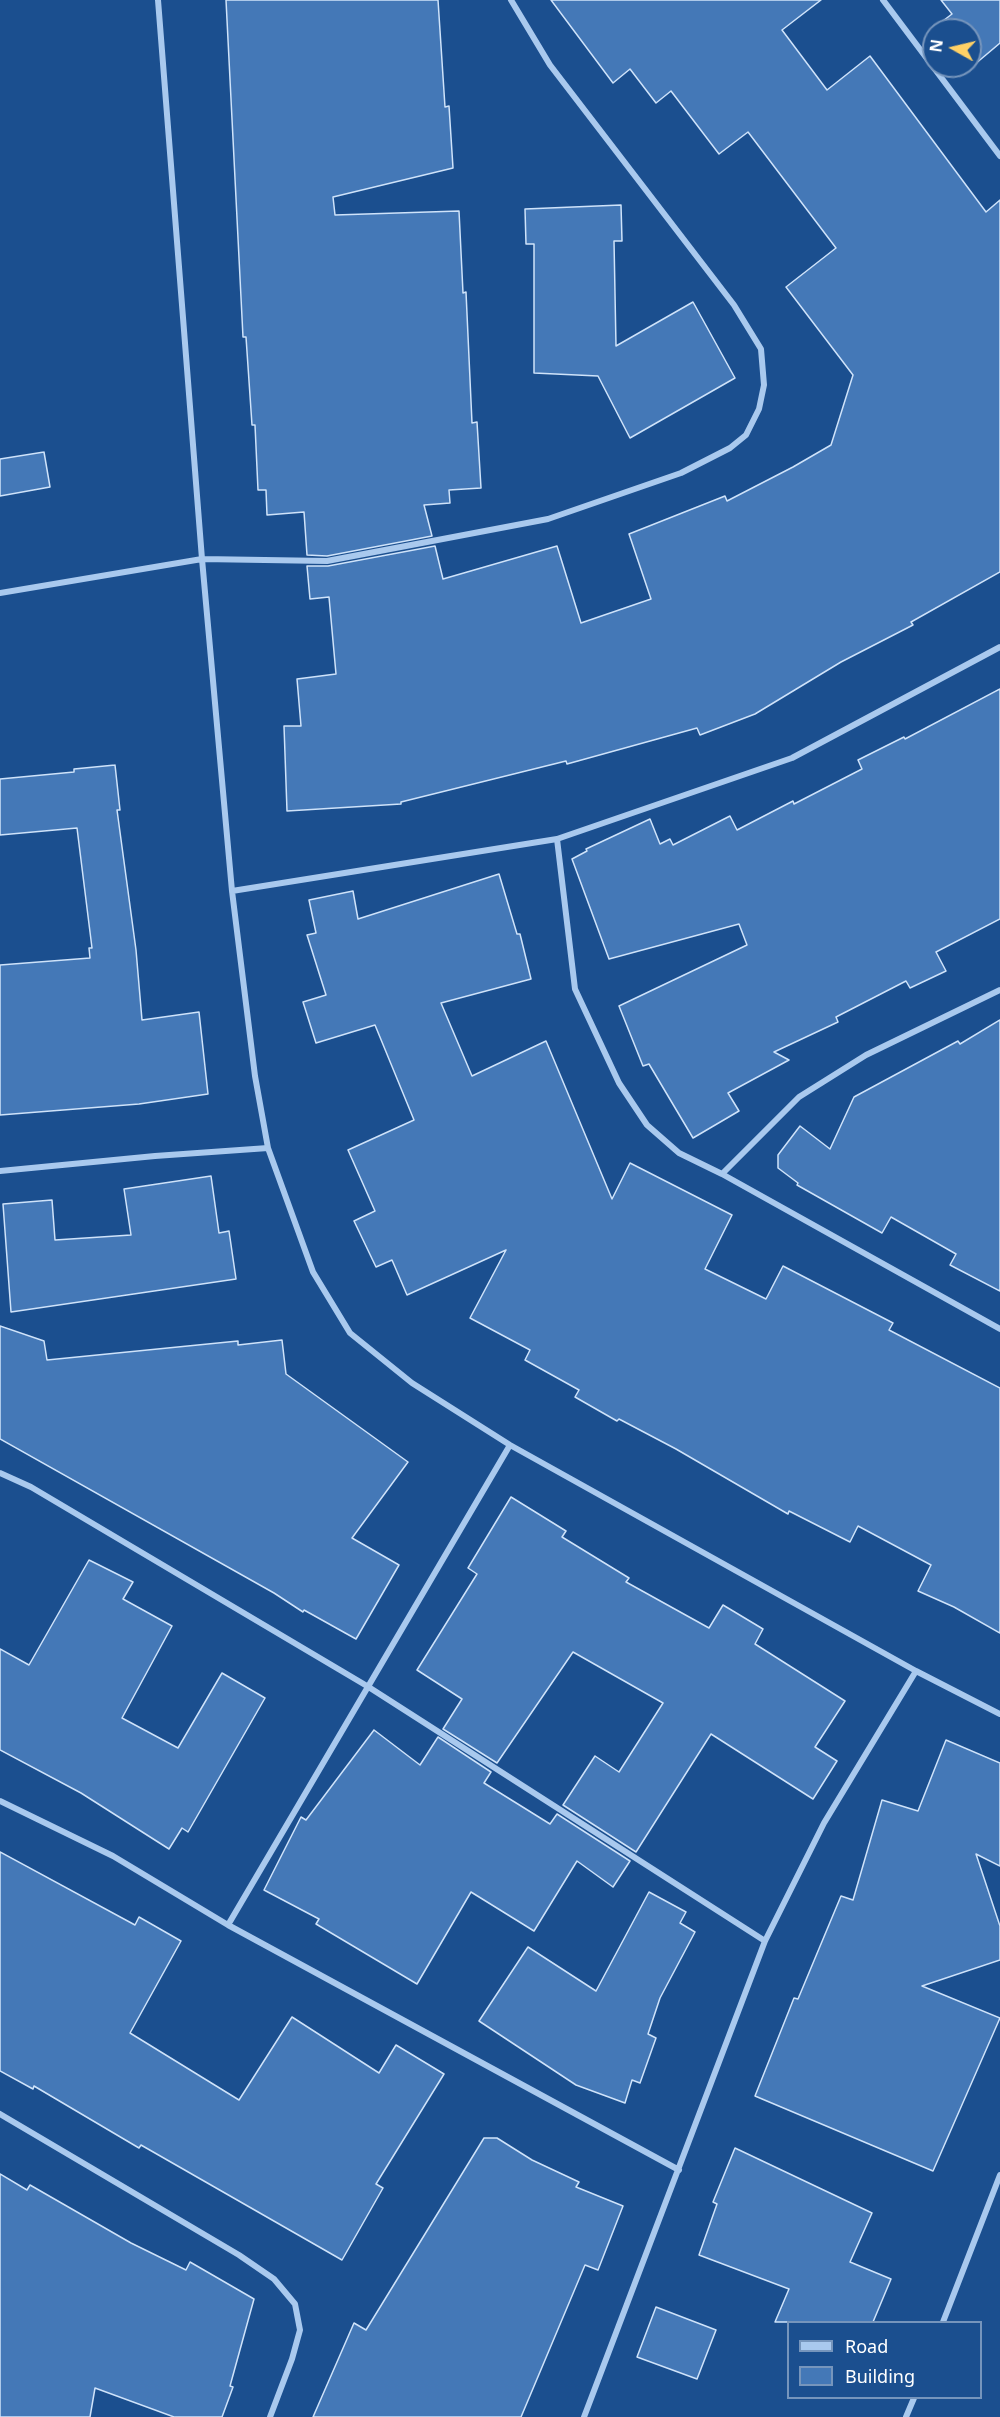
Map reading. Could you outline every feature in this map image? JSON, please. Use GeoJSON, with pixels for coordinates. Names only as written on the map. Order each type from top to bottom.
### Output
{"type":"FeatureCollection","features":[{"type":"Feature","properties":{"kind":"street"},"geometry":{"type":"LineString","coordinates":[[158,0],[202,559],[232,891],[255,1076],[268,1148],[313,1272],[350,1333],[412,1383],[510,1445],[916,1671],[1000,1714]]}},
{"type":"Feature","properties":{"kind":"street"},"geometry":{"type":"LineString","coordinates":[[0,593],[202,559],[327,561],[548,519],[681,473],[730,448],[746,435],[759,409],[764,385],[761,349],[734,305],[550,65],[511,0]]}},
{"type":"Feature","properties":{"kind":"street"},"geometry":{"type":"LineString","coordinates":[[883,0],[1000,156]]}},
{"type":"Feature","properties":{"kind":"street"},"geometry":{"type":"LineString","coordinates":[[232,891],[557,839],[792,758],[1000,647]]}},
{"type":"Feature","properties":{"kind":"street"},"geometry":{"type":"LineString","coordinates":[[557,839],[575,989],[619,1083],[647,1125],[679,1153],[722,1174],[1000,1329]]}},
{"type":"Feature","properties":{"kind":"street"},"geometry":{"type":"LineString","coordinates":[[722,1174],[799,1097],[866,1055],[1000,990]]}},
{"type":"Feature","properties":{"kind":"street"},"geometry":{"type":"LineString","coordinates":[[0,1171],[268,1148]]}},
{"type":"Feature","properties":{"kind":"street"},"geometry":{"type":"LineString","coordinates":[[228,1925],[510,1445]]}},
{"type":"Feature","properties":{"kind":"street"},"geometry":{"type":"LineString","coordinates":[[0,1473],[31,1487],[367,1686],[765,1941]]}},
{"type":"Feature","properties":{"kind":"street"},"geometry":{"type":"LineString","coordinates":[[584,2417],[680,2170],[765,1941],[824,1823],[916,1671]]}},
{"type":"Feature","properties":{"kind":"street"},"geometry":{"type":"LineString","coordinates":[[0,1801],[113,1856],[228,1925],[680,2170]]}},
{"type":"Feature","properties":{"kind":"street"},"geometry":{"type":"LineString","coordinates":[[0,2114],[239,2255],[274,2279],[295,2304],[300,2330],[292,2359],[270,2417]]}},
{"type":"Feature","properties":{"kind":"street"},"geometry":{"type":"LineString","coordinates":[[943,2321],[1000,2175]]}},
{"type":"Feature","properties":{"kind":"street"},"geometry":{"type":"LineString","coordinates":[[906,2417],[913,2399]]}},
{"type":"Feature","properties":{"kind":"building"},"geometry":{"type":"Polygon","coordinates":[[[226,0],[438,0],[445,107],[449,106],[453,168],[333,197],[335,215],[459,211],[463,293],[466,292],[472,423],[477,422],[481,488],[449,490],[450,503],[424,505],[432,536],[327,556],[307,555],[304,512],[267,515],[266,490],[258,490],[255,425],[252,425],[246,337],[243,337],[226,0]]]}},
{"type":"Feature","properties":{"kind":"building"},"geometry":{"type":"Polygon","coordinates":[[[551,0],[821,0],[782,30],[827,90],[870,56],[986,212],[1000,200],[1000,572],[911,622],[913,625],[841,662],[755,714],[700,735],[697,728],[567,764],[566,761],[401,802],[401,804],[287,811],[284,726],[301,726],[297,679],[336,674],[329,597],[310,599],[307,566],[328,566],[435,546],[443,579],[557,546],[581,623],[651,599],[629,534],[725,496],[727,501],[831,445],[853,375],[786,287],[836,248],[748,132],[719,154],[671,91],[656,103],[630,69],[613,83],[551,0]]]}},
{"type":"Feature","properties":{"kind":"building"},"geometry":{"type":"Polygon","coordinates":[[[941,0],[1000,0],[1000,43],[982,58],[982,18],[947,18],[952,14],[941,0]]]}},
{"type":"Feature","properties":{"kind":"building"},"geometry":{"type":"Polygon","coordinates":[[[621,205],[622,241],[614,241],[616,346],[693,302],[735,378],[630,438],[598,376],[534,373],[534,244],[526,244],[525,209],[621,205]]]}},
{"type":"Feature","properties":{"kind":"building"},"geometry":{"type":"Polygon","coordinates":[[[44,452],[50,487],[0,496],[0,459],[44,452]]]}},
{"type":"Feature","properties":{"kind":"building"},"geometry":{"type":"Polygon","coordinates":[[[1000,689],[1000,919],[936,952],[946,971],[910,988],[906,981],[836,1017],[838,1022],[774,1052],[789,1060],[728,1093],[739,1111],[693,1138],[649,1064],[643,1066],[619,1006],[747,945],[739,924],[609,959],[572,859],[587,851],[586,849],[650,819],[660,844],[670,839],[673,845],[730,816],[737,830],[862,769],[858,760],[904,737],[905,739],[1000,689]]]}},
{"type":"Feature","properties":{"kind":"building"},"geometry":{"type":"Polygon","coordinates":[[[115,765],[120,810],[117,810],[136,950],[142,1020],[199,1012],[208,1094],[139,1104],[0,1115],[0,965],[90,958],[89,948],[92,948],[77,828],[0,835],[0,779],[74,772],[74,769],[115,765]]]}},
{"type":"Feature","properties":{"kind":"building"},"geometry":{"type":"Polygon","coordinates":[[[499,874],[517,934],[520,934],[531,979],[441,1003],[472,1076],[546,1041],[612,1199],[630,1163],[732,1215],[705,1269],[766,1299],[783,1266],[893,1323],[889,1330],[1000,1388],[1000,1633],[954,1607],[918,1591],[931,1565],[858,1526],[850,1542],[789,1511],[788,1514],[676,1449],[619,1419],[617,1421],[575,1397],[579,1390],[525,1360],[530,1350],[470,1318],[506,1250],[407,1295],[392,1260],[376,1267],[354,1221],[375,1211],[348,1150],[414,1120],[375,1025],[316,1043],[303,1002],[326,995],[307,935],[316,933],[309,900],[353,891],[358,919],[499,874]]]}},
{"type":"Feature","properties":{"kind":"building"},"geometry":{"type":"Polygon","coordinates":[[[1000,1020],[1000,1291],[950,1265],[956,1254],[891,1217],[882,1233],[797,1185],[798,1183],[778,1168],[778,1155],[800,1126],[830,1149],[854,1097],[958,1041],[960,1044],[1000,1020]]]}},
{"type":"Feature","properties":{"kind":"building"},"geometry":{"type":"Polygon","coordinates":[[[211,1176],[219,1233],[229,1231],[236,1279],[11,1312],[3,1204],[52,1200],[55,1240],[131,1235],[124,1189],[211,1176]]]}},
{"type":"Feature","properties":{"kind":"building"},"geometry":{"type":"Polygon","coordinates":[[[0,1326],[44,1341],[47,1360],[238,1341],[238,1345],[282,1340],[286,1374],[408,1462],[352,1538],[399,1565],[356,1639],[304,1610],[303,1612],[274,1593],[0,1439],[0,1326]]]}},
{"type":"Feature","properties":{"kind":"building"},"geometry":{"type":"Polygon","coordinates":[[[511,1497],[566,1531],[562,1537],[629,1578],[626,1582],[709,1628],[723,1605],[763,1629],[755,1644],[845,1701],[815,1747],[837,1761],[813,1799],[711,1734],[636,1852],[563,1805],[595,1756],[619,1772],[663,1703],[573,1652],[497,1763],[443,1729],[462,1699],[417,1670],[477,1574],[468,1568],[511,1497]]]}},
{"type":"Feature","properties":{"kind":"building"},"geometry":{"type":"Polygon","coordinates":[[[89,1560],[133,1582],[123,1599],[172,1626],[122,1718],[178,1748],[222,1673],[265,1698],[188,1832],[182,1828],[169,1849],[81,1793],[0,1750],[0,1649],[29,1665],[89,1560]]]}},
{"type":"Feature","properties":{"kind":"building"},"geometry":{"type":"Polygon","coordinates":[[[374,1730],[420,1765],[438,1737],[491,1772],[484,1783],[550,1824],[557,1814],[630,1861],[613,1887],[577,1861],[534,1931],[471,1892],[417,1984],[316,1924],[319,1919],[264,1890],[301,1817],[306,1820],[374,1730]]]}},
{"type":"Feature","properties":{"kind":"building"},"geometry":{"type":"Polygon","coordinates":[[[946,1740],[1000,1763],[1000,1866],[976,1854],[1000,1926],[1000,1960],[922,1986],[1000,2018],[933,2171],[755,2096],[794,1998],[798,1999],[841,1896],[853,1900],[882,1800],[918,1811],[946,1740]]]}},
{"type":"Feature","properties":{"kind":"building"},"geometry":{"type":"Polygon","coordinates":[[[0,1852],[135,1925],[139,1917],[181,1941],[130,2033],[239,2100],[292,2017],[379,2073],[396,2045],[444,2074],[376,2184],[383,2188],[342,2260],[141,2145],[139,2148],[34,2086],[33,2089],[0,2071],[0,1852]]]}},
{"type":"Feature","properties":{"kind":"building"},"geometry":{"type":"Polygon","coordinates":[[[649,1892],[686,1912],[680,1923],[695,1932],[660,1998],[648,2034],[656,2038],[640,2083],[632,2080],[625,2103],[576,2085],[479,2021],[528,1947],[596,1991],[649,1892]]]}},
{"type":"Feature","properties":{"kind":"building"},"geometry":{"type":"Polygon","coordinates":[[[484,2138],[497,2138],[532,2160],[579,2182],[576,2187],[623,2206],[598,2270],[585,2265],[521,2417],[313,2417],[354,2323],[366,2330],[484,2138]]]}},
{"type":"Feature","properties":{"kind":"building"},"geometry":{"type":"Polygon","coordinates":[[[735,2148],[872,2213],[850,2262],[891,2279],[873,2321],[775,2322],[789,2289],[699,2255],[717,2204],[713,2202],[735,2148]]]}},
{"type":"Feature","properties":{"kind":"building"},"geometry":{"type":"Polygon","coordinates":[[[0,2174],[27,2190],[30,2185],[131,2243],[186,2270],[190,2262],[254,2299],[230,2386],[233,2387],[222,2417],[174,2417],[95,2388],[90,2417],[0,2417],[0,2174]]]}},
{"type":"Feature","properties":{"kind":"building"},"geometry":{"type":"Polygon","coordinates":[[[656,2307],[716,2330],[697,2379],[637,2357],[656,2307]]]}}]}
